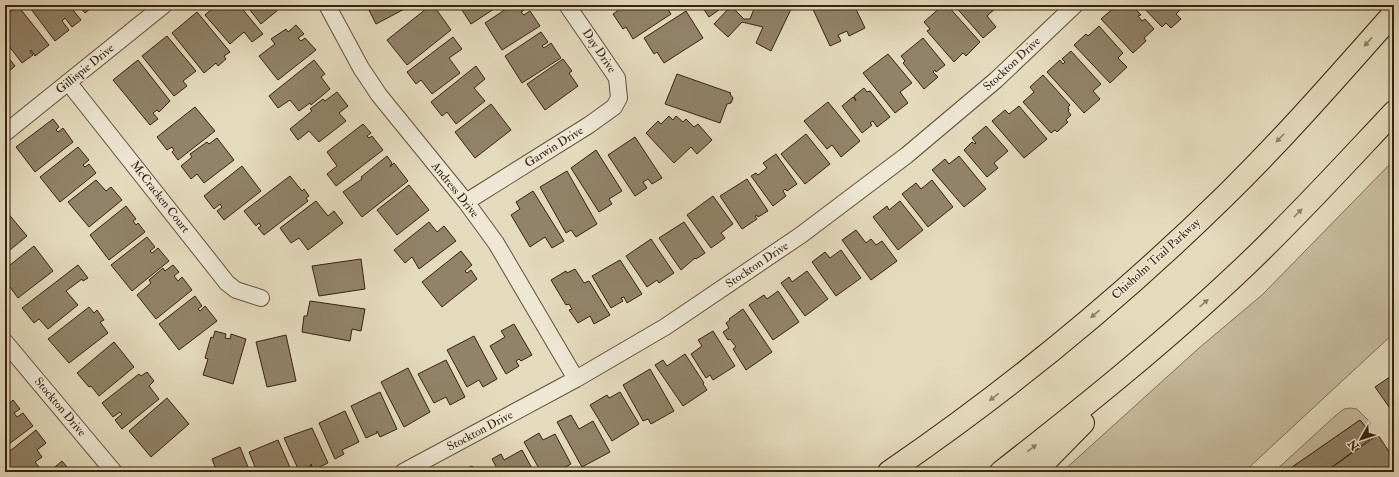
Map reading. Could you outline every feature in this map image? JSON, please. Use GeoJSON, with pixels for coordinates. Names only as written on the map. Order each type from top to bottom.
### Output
{"type":"FeatureCollection","features":[{"type":"Feature","properties":{"kind":"highway","name":"Chisholm Trail Parkway"},"geometry":{"type":"LineString","coordinates":[[889,472],[940,437],[1058,346],[1119,294],[1226,195],[1291,127],[1394,13]]}},
{"type":"Feature","properties":{"kind":"highway"},"geometry":{"type":"LineString","coordinates":[[1035,472],[1175,330],[1263,248],[1394,112]]}},
{"type":"Feature","properties":{"kind":"highway"},"geometry":{"type":"LineString","coordinates":[[1001,472],[1058,428],[1175,330]]}},
{"type":"Feature","properties":{"kind":"highway"},"geometry":{"type":"LineString","coordinates":[[872,472],[940,437]]}},
{"type":"Feature","properties":{"kind":"street","name":"Gillispie Drive"},"geometry":{"type":"LineString","coordinates":[[5,133],[164,5]]}},
{"type":"Feature","properties":{"kind":"street","name":"Andress Drive"},"geometry":{"type":"LineString","coordinates":[[327,5],[361,68],[379,95],[466,202],[496,243],[518,278],[576,379]]}},
{"type":"Feature","properties":{"kind":"street","name":"Day Drive"},"geometry":{"type":"LineString","coordinates":[[567,5],[617,78]]}},
{"type":"Feature","properties":{"kind":"street","name":"Stockton Drive"},"geometry":{"type":"LineString","coordinates":[[403,472],[576,379],[665,327],[807,231],[907,156],[996,80],[1075,5]]}},
{"type":"Feature","properties":{"kind":"street","name":"Garwin Drive"},"geometry":{"type":"LineString","coordinates":[[466,202],[610,110],[619,98],[617,78]]}},
{"type":"Feature","properties":{"kind":"street","name":"McCracken Court"},"geometry":{"type":"LineString","coordinates":[[68,82],[227,283],[236,290],[261,298]]}},
{"type":"Feature","properties":{"kind":"street","name":"Stockton Drive"},"geometry":{"type":"LineString","coordinates":[[5,342],[114,472]]}},
{"type":"Feature","properties":{"kind":"shaded area"},"geometry":{"type":"Polygon","coordinates":[[[1394,160],[1394,333],[1244,472],[1062,472],[1199,348],[1262,295],[1394,160]]]}},
{"type":"Feature","properties":{"kind":"shaded area"},"geometry":{"type":"Polygon","coordinates":[[[1344,409],[1357,409],[1370,422],[1369,431],[1360,420],[1285,472],[1274,472],[1335,416],[1344,409]]]}},
{"type":"Feature","properties":{"kind":"building"},"geometry":{"type":"Polygon","coordinates":[[[28,5],[69,5],[81,20],[72,27],[65,18],[62,21],[69,30],[55,41],[28,5]]]}},
{"type":"Feature","properties":{"kind":"building"},"geometry":{"type":"Polygon","coordinates":[[[78,5],[95,5],[85,13],[78,5]]]}},
{"type":"Feature","properties":{"kind":"building"},"geometry":{"type":"Polygon","coordinates":[[[213,5],[239,5],[263,34],[252,42],[244,32],[230,44],[205,15],[214,7],[213,5]]]}},
{"type":"Feature","properties":{"kind":"building"},"geometry":{"type":"Polygon","coordinates":[[[246,5],[284,5],[261,24],[246,5]]]}},
{"type":"Feature","properties":{"kind":"building"},"geometry":{"type":"Polygon","coordinates":[[[377,5],[412,5],[376,24],[369,10],[377,5]]]}},
{"type":"Feature","properties":{"kind":"building"},"geometry":{"type":"Polygon","coordinates":[[[431,5],[434,6],[451,30],[407,65],[387,40],[431,5]]]}},
{"type":"Feature","properties":{"kind":"building"},"geometry":{"type":"Polygon","coordinates":[[[464,5],[500,5],[471,24],[460,7],[464,5]]]}},
{"type":"Feature","properties":{"kind":"building"},"geometry":{"type":"Polygon","coordinates":[[[512,5],[525,5],[527,8],[521,12],[524,15],[530,11],[540,26],[502,50],[485,23],[512,5]]]}},
{"type":"Feature","properties":{"kind":"building"},"geometry":{"type":"Polygon","coordinates":[[[626,5],[665,5],[671,14],[633,39],[626,27],[623,29],[613,14],[626,5]]]}},
{"type":"Feature","properties":{"kind":"building"},"geometry":{"type":"Polygon","coordinates":[[[701,5],[722,5],[723,7],[709,17],[701,5]]]}},
{"type":"Feature","properties":{"kind":"building"},"geometry":{"type":"Polygon","coordinates":[[[752,5],[793,5],[771,51],[756,43],[763,27],[742,22],[728,37],[714,24],[731,6],[744,19],[750,19],[754,9],[751,7],[752,5]]]}},
{"type":"Feature","properties":{"kind":"building"},"geometry":{"type":"Polygon","coordinates":[[[811,5],[854,5],[865,28],[849,36],[847,31],[838,35],[841,41],[830,46],[811,5]]]}},
{"type":"Feature","properties":{"kind":"building"},"geometry":{"type":"Polygon","coordinates":[[[943,5],[947,5],[980,42],[966,56],[963,53],[954,62],[927,31],[930,29],[924,22],[943,5]]]}},
{"type":"Feature","properties":{"kind":"building"},"geometry":{"type":"Polygon","coordinates":[[[954,5],[998,6],[987,16],[996,27],[983,38],[954,5]]]}},
{"type":"Feature","properties":{"kind":"building"},"geometry":{"type":"Polygon","coordinates":[[[1117,5],[1132,5],[1141,15],[1138,16],[1142,21],[1145,19],[1154,29],[1144,38],[1146,41],[1133,53],[1101,19],[1117,5]]]}},
{"type":"Feature","properties":{"kind":"building"},"geometry":{"type":"Polygon","coordinates":[[[1141,5],[1185,5],[1176,14],[1181,19],[1171,28],[1166,23],[1162,27],[1141,5]]]}},
{"type":"Feature","properties":{"kind":"building"},"geometry":{"type":"Polygon","coordinates":[[[18,6],[49,45],[35,56],[31,50],[30,51],[33,55],[22,63],[5,41],[5,16],[18,6]]]}},
{"type":"Feature","properties":{"kind":"building"},"geometry":{"type":"Polygon","coordinates":[[[686,11],[703,38],[664,63],[657,52],[654,54],[644,38],[686,11]]]}},
{"type":"Feature","properties":{"kind":"building"},"geometry":{"type":"Polygon","coordinates":[[[197,12],[230,52],[224,56],[226,59],[218,66],[216,63],[204,73],[172,33],[197,12]]]}},
{"type":"Feature","properties":{"kind":"building"},"geometry":{"type":"Polygon","coordinates":[[[296,25],[304,34],[298,38],[301,41],[305,38],[316,50],[278,80],[259,56],[275,44],[271,39],[286,29],[288,32],[296,25]]]}},
{"type":"Feature","properties":{"kind":"building"},"geometry":{"type":"Polygon","coordinates":[[[1099,26],[1123,53],[1118,58],[1127,67],[1110,83],[1074,45],[1086,34],[1088,36],[1099,26]]]}},
{"type":"Feature","properties":{"kind":"building"},"geometry":{"type":"Polygon","coordinates":[[[541,32],[548,42],[542,46],[544,48],[551,43],[561,58],[522,83],[505,56],[541,32]]]}},
{"type":"Feature","properties":{"kind":"building"},"geometry":{"type":"Polygon","coordinates":[[[167,36],[196,71],[183,81],[187,86],[174,96],[142,56],[167,36]]]}},
{"type":"Feature","properties":{"kind":"building"},"geometry":{"type":"Polygon","coordinates":[[[453,37],[462,49],[449,58],[460,73],[432,94],[421,80],[416,84],[407,72],[453,37]]]}},
{"type":"Feature","properties":{"kind":"building"},"geometry":{"type":"Polygon","coordinates":[[[923,38],[945,65],[936,72],[935,70],[933,72],[938,77],[924,89],[903,63],[905,61],[901,56],[923,38]]]}},
{"type":"Feature","properties":{"kind":"building"},"geometry":{"type":"Polygon","coordinates":[[[1071,51],[1101,84],[1093,91],[1100,99],[1084,113],[1047,72],[1060,60],[1063,64],[1065,62],[1062,59],[1071,51]]]}},
{"type":"Feature","properties":{"kind":"building"},"geometry":{"type":"Polygon","coordinates":[[[5,53],[15,66],[7,73],[10,77],[5,81],[5,53]]]}},
{"type":"Feature","properties":{"kind":"building"},"geometry":{"type":"Polygon","coordinates":[[[888,54],[912,83],[900,92],[908,103],[895,113],[863,73],[888,54]]]}},
{"type":"Feature","properties":{"kind":"building"},"geometry":{"type":"Polygon","coordinates":[[[563,59],[572,71],[569,73],[578,86],[545,110],[527,84],[563,59]]]}},
{"type":"Feature","properties":{"kind":"building"},"geometry":{"type":"Polygon","coordinates":[[[138,60],[170,101],[159,112],[157,110],[153,113],[158,119],[150,125],[113,80],[138,60]]]}},
{"type":"Feature","properties":{"kind":"building"},"geometry":{"type":"Polygon","coordinates":[[[314,60],[325,74],[321,77],[330,89],[311,105],[310,103],[299,111],[290,100],[278,108],[269,96],[314,60]]]}},
{"type":"Feature","properties":{"kind":"building"},"geometry":{"type":"Polygon","coordinates":[[[476,66],[485,79],[474,88],[485,101],[456,124],[447,112],[442,116],[431,102],[476,66]]]}},
{"type":"Feature","properties":{"kind":"building"},"geometry":{"type":"Polygon","coordinates":[[[677,74],[731,93],[730,94],[733,98],[731,103],[727,104],[720,123],[665,104],[677,74]]]}},
{"type":"Feature","properties":{"kind":"building"},"geometry":{"type":"Polygon","coordinates":[[[1043,75],[1070,105],[1068,107],[1068,111],[1071,115],[1066,120],[1068,122],[1057,132],[1055,130],[1051,133],[1023,102],[1034,92],[1030,87],[1043,75]]]}},
{"type":"Feature","properties":{"kind":"building"},"geometry":{"type":"Polygon","coordinates":[[[864,88],[867,92],[870,91],[890,117],[877,127],[873,121],[870,123],[872,125],[862,133],[842,106],[853,97],[856,101],[854,96],[864,88]]]}},
{"type":"Feature","properties":{"kind":"building"},"geometry":{"type":"Polygon","coordinates":[[[337,92],[348,106],[339,113],[346,121],[319,142],[309,131],[298,140],[290,129],[312,111],[310,109],[323,99],[325,101],[337,92]]]}},
{"type":"Feature","properties":{"kind":"building"},"geometry":{"type":"Polygon","coordinates":[[[828,102],[860,141],[841,157],[832,145],[827,149],[804,121],[828,102]]]}},
{"type":"Feature","properties":{"kind":"building"},"geometry":{"type":"Polygon","coordinates":[[[491,104],[511,130],[475,158],[455,132],[491,104]]]}},
{"type":"Feature","properties":{"kind":"building"},"geometry":{"type":"Polygon","coordinates":[[[1019,106],[1047,139],[1024,158],[992,121],[1005,110],[1009,114],[1019,106]]]}},
{"type":"Feature","properties":{"kind":"building"},"geometry":{"type":"Polygon","coordinates":[[[195,107],[215,131],[178,160],[172,152],[174,150],[172,147],[167,150],[157,137],[195,107]]]}},
{"type":"Feature","properties":{"kind":"building"},"geometry":{"type":"Polygon","coordinates":[[[669,116],[673,120],[676,116],[683,122],[686,119],[694,127],[698,124],[712,140],[697,154],[691,147],[674,163],[646,133],[658,121],[661,124],[669,116]]]}},
{"type":"Feature","properties":{"kind":"building"},"geometry":{"type":"Polygon","coordinates":[[[53,119],[59,127],[56,130],[58,132],[63,128],[73,142],[35,172],[16,147],[53,119]]]}},
{"type":"Feature","properties":{"kind":"building"},"geometry":{"type":"Polygon","coordinates":[[[363,124],[371,133],[367,136],[369,138],[372,136],[383,150],[336,186],[327,174],[337,166],[327,152],[363,124]]]}},
{"type":"Feature","properties":{"kind":"building"},"geometry":{"type":"Polygon","coordinates":[[[986,126],[1008,151],[994,163],[998,168],[987,177],[964,150],[972,142],[975,144],[976,143],[972,138],[986,126]]]}},
{"type":"Feature","properties":{"kind":"building"},"geometry":{"type":"Polygon","coordinates":[[[806,134],[830,164],[805,184],[781,154],[806,134]]]}},
{"type":"Feature","properties":{"kind":"building"},"geometry":{"type":"Polygon","coordinates":[[[635,137],[662,178],[652,184],[648,179],[643,182],[647,188],[635,196],[608,155],[635,137]]]}},
{"type":"Feature","properties":{"kind":"building"},"geometry":{"type":"Polygon","coordinates":[[[217,138],[234,160],[204,183],[197,174],[191,179],[181,166],[192,157],[190,154],[207,142],[209,144],[217,138]]]}},
{"type":"Feature","properties":{"kind":"building"},"geometry":{"type":"Polygon","coordinates":[[[78,147],[89,160],[83,165],[85,167],[89,164],[96,173],[60,202],[40,177],[78,147]]]}},
{"type":"Feature","properties":{"kind":"building"},"geometry":{"type":"Polygon","coordinates":[[[596,150],[622,191],[609,199],[612,204],[599,212],[571,168],[596,150]]]}},
{"type":"Feature","properties":{"kind":"building"},"geometry":{"type":"Polygon","coordinates":[[[776,154],[797,184],[787,191],[785,189],[783,191],[786,196],[773,206],[751,176],[756,173],[758,175],[767,168],[763,163],[776,154]]]}},
{"type":"Feature","properties":{"kind":"building"},"geometry":{"type":"Polygon","coordinates":[[[387,156],[392,163],[390,167],[394,163],[408,181],[362,217],[343,192],[362,179],[361,177],[387,156]]]}},
{"type":"Feature","properties":{"kind":"building"},"geometry":{"type":"Polygon","coordinates":[[[959,156],[986,189],[964,207],[932,170],[945,159],[949,164],[959,156]]]}},
{"type":"Feature","properties":{"kind":"building"},"geometry":{"type":"Polygon","coordinates":[[[242,166],[261,191],[224,220],[217,211],[222,207],[220,204],[214,209],[204,196],[242,166]]]}},
{"type":"Feature","properties":{"kind":"building"},"geometry":{"type":"Polygon","coordinates":[[[567,171],[597,224],[576,237],[571,230],[566,233],[540,187],[567,171]]]}},
{"type":"Feature","properties":{"kind":"building"},"geometry":{"type":"Polygon","coordinates":[[[290,176],[302,191],[304,189],[309,196],[306,198],[308,201],[264,235],[258,228],[261,226],[259,223],[256,226],[244,211],[290,176]]]}},
{"type":"Feature","properties":{"kind":"building"},"geometry":{"type":"Polygon","coordinates":[[[747,179],[768,211],[758,217],[757,215],[755,216],[757,219],[742,229],[720,196],[747,179]]]}},
{"type":"Feature","properties":{"kind":"building"},"geometry":{"type":"Polygon","coordinates":[[[96,180],[106,191],[111,187],[122,200],[89,227],[68,202],[96,180]]]}},
{"type":"Feature","properties":{"kind":"building"},"geometry":{"type":"Polygon","coordinates":[[[932,180],[953,207],[928,227],[902,194],[916,183],[921,189],[932,180]]]}},
{"type":"Feature","properties":{"kind":"building"},"geometry":{"type":"Polygon","coordinates":[[[409,185],[429,210],[397,235],[377,210],[409,185]]]}},
{"type":"Feature","properties":{"kind":"building"},"geometry":{"type":"Polygon","coordinates":[[[533,191],[564,241],[552,248],[545,237],[530,247],[511,215],[520,209],[516,202],[533,191]]]}},
{"type":"Feature","properties":{"kind":"building"},"geometry":{"type":"Polygon","coordinates":[[[713,196],[733,224],[721,233],[725,238],[711,248],[687,215],[713,196]]]}},
{"type":"Feature","properties":{"kind":"building"},"geometry":{"type":"Polygon","coordinates":[[[316,201],[328,216],[334,211],[343,223],[308,250],[299,238],[291,243],[280,228],[316,201]]]}},
{"type":"Feature","properties":{"kind":"building"},"geometry":{"type":"Polygon","coordinates":[[[900,201],[923,230],[898,250],[873,217],[887,206],[889,210],[900,201]]]}},
{"type":"Feature","properties":{"kind":"building"},"geometry":{"type":"Polygon","coordinates":[[[126,206],[136,219],[133,221],[136,225],[138,223],[145,232],[109,260],[90,235],[126,206]]]}},
{"type":"Feature","properties":{"kind":"building"},"geometry":{"type":"Polygon","coordinates":[[[6,211],[27,236],[5,254],[5,212],[6,211]]]}},
{"type":"Feature","properties":{"kind":"building"},"geometry":{"type":"Polygon","coordinates":[[[429,222],[437,232],[444,226],[456,241],[419,269],[412,257],[405,263],[394,250],[429,222]]]}},
{"type":"Feature","properties":{"kind":"building"},"geometry":{"type":"Polygon","coordinates":[[[684,222],[705,253],[696,259],[695,258],[681,270],[659,238],[684,222]]]}},
{"type":"Feature","properties":{"kind":"building"},"geometry":{"type":"Polygon","coordinates":[[[856,230],[866,243],[871,239],[876,245],[882,241],[897,261],[871,280],[842,240],[856,230]]]}},
{"type":"Feature","properties":{"kind":"building"},"geometry":{"type":"Polygon","coordinates":[[[147,237],[155,247],[150,251],[152,253],[158,248],[169,261],[132,291],[111,265],[147,237]]]}},
{"type":"Feature","properties":{"kind":"building"},"geometry":{"type":"Polygon","coordinates":[[[651,239],[674,273],[659,283],[657,280],[647,287],[626,256],[651,239]]]}},
{"type":"Feature","properties":{"kind":"building"},"geometry":{"type":"Polygon","coordinates":[[[34,246],[53,271],[18,298],[10,287],[5,288],[5,269],[34,246]]]}},
{"type":"Feature","properties":{"kind":"building"},"geometry":{"type":"Polygon","coordinates":[[[841,250],[861,278],[836,296],[812,262],[825,252],[830,258],[841,250]]]}},
{"type":"Feature","properties":{"kind":"building"},"geometry":{"type":"Polygon","coordinates":[[[461,251],[472,265],[465,271],[467,273],[471,270],[477,279],[442,307],[422,282],[461,251]]]}},
{"type":"Feature","properties":{"kind":"building"},"geometry":{"type":"Polygon","coordinates":[[[361,259],[365,289],[319,296],[312,266],[361,259]]]}},
{"type":"Feature","properties":{"kind":"building"},"geometry":{"type":"Polygon","coordinates":[[[620,260],[642,294],[627,303],[624,297],[621,298],[623,301],[611,308],[592,276],[620,260]]]}},
{"type":"Feature","properties":{"kind":"building"},"geometry":{"type":"Polygon","coordinates":[[[78,265],[88,278],[83,281],[82,279],[66,291],[78,305],[48,329],[39,319],[34,323],[22,308],[78,265]]]}},
{"type":"Feature","properties":{"kind":"building"},"geometry":{"type":"Polygon","coordinates":[[[173,265],[179,272],[174,276],[178,281],[182,277],[192,290],[156,319],[137,295],[151,283],[149,280],[163,268],[165,271],[173,265]]]}},
{"type":"Feature","properties":{"kind":"building"},"geometry":{"type":"Polygon","coordinates":[[[575,269],[584,283],[589,281],[610,315],[594,324],[590,316],[578,323],[569,310],[572,309],[569,304],[566,305],[551,280],[566,271],[567,273],[575,269]]]}},
{"type":"Feature","properties":{"kind":"building"},"geometry":{"type":"Polygon","coordinates":[[[807,271],[828,299],[805,316],[781,283],[789,277],[792,282],[807,271]]]}},
{"type":"Feature","properties":{"kind":"building"},"geometry":{"type":"Polygon","coordinates":[[[778,291],[799,322],[773,340],[749,305],[764,295],[767,299],[778,291]]]}},
{"type":"Feature","properties":{"kind":"building"},"geometry":{"type":"Polygon","coordinates":[[[195,296],[202,306],[198,309],[200,311],[205,306],[217,321],[179,350],[159,324],[195,296]]]}},
{"type":"Feature","properties":{"kind":"building"},"geometry":{"type":"Polygon","coordinates":[[[310,301],[365,309],[361,331],[352,329],[350,341],[302,332],[304,316],[307,316],[310,301]]]}},
{"type":"Feature","properties":{"kind":"building"},"geometry":{"type":"Polygon","coordinates":[[[89,307],[94,313],[97,310],[104,320],[100,322],[108,333],[69,363],[48,339],[89,307]]]}},
{"type":"Feature","properties":{"kind":"building"},"geometry":{"type":"Polygon","coordinates":[[[743,309],[772,352],[746,370],[733,349],[736,347],[730,339],[728,340],[723,332],[729,328],[726,323],[730,320],[729,319],[743,309]]]}},
{"type":"Feature","properties":{"kind":"building"},"geometry":{"type":"Polygon","coordinates":[[[514,324],[532,355],[521,361],[519,359],[516,361],[519,366],[506,374],[490,346],[505,337],[501,331],[514,324]]]}},
{"type":"Feature","properties":{"kind":"building"},"geometry":{"type":"Polygon","coordinates":[[[215,331],[226,334],[225,338],[230,339],[231,334],[246,339],[233,384],[203,375],[208,359],[205,358],[211,337],[213,338],[215,331]]]}},
{"type":"Feature","properties":{"kind":"building"},"geometry":{"type":"Polygon","coordinates":[[[713,331],[735,366],[713,380],[710,375],[706,378],[691,354],[702,346],[698,340],[713,331]]]}},
{"type":"Feature","properties":{"kind":"building"},"geometry":{"type":"Polygon","coordinates":[[[286,335],[296,381],[267,387],[256,342],[286,335]]]}},
{"type":"Feature","properties":{"kind":"building"},"geometry":{"type":"Polygon","coordinates":[[[474,336],[497,379],[483,387],[479,380],[467,387],[447,350],[474,336]]]}},
{"type":"Feature","properties":{"kind":"building"},"geometry":{"type":"Polygon","coordinates":[[[114,342],[134,367],[99,396],[77,373],[114,342]]]}},
{"type":"Feature","properties":{"kind":"building"},"geometry":{"type":"Polygon","coordinates":[[[685,354],[707,390],[683,406],[655,365],[663,360],[667,366],[685,354]]]}},
{"type":"Feature","properties":{"kind":"building"},"geometry":{"type":"Polygon","coordinates":[[[446,360],[465,397],[450,405],[446,397],[434,403],[418,374],[446,360]]]}},
{"type":"Feature","properties":{"kind":"building"},"geometry":{"type":"Polygon","coordinates":[[[408,368],[430,412],[404,427],[381,382],[408,368]]]}},
{"type":"Feature","properties":{"kind":"building"},"geometry":{"type":"Polygon","coordinates":[[[650,369],[674,411],[651,424],[648,419],[643,421],[623,385],[650,369]]]}},
{"type":"Feature","properties":{"kind":"building"},"geometry":{"type":"Polygon","coordinates":[[[147,372],[154,381],[149,386],[159,399],[122,429],[115,420],[122,414],[120,412],[113,417],[102,403],[139,374],[141,376],[147,372]]]}},
{"type":"Feature","properties":{"kind":"building"},"geometry":{"type":"Polygon","coordinates":[[[1394,374],[1394,414],[1375,387],[1394,374]]]}},
{"type":"Feature","properties":{"kind":"building"},"geometry":{"type":"Polygon","coordinates":[[[380,392],[397,429],[380,437],[377,431],[377,433],[366,438],[351,406],[380,392]]]}},
{"type":"Feature","properties":{"kind":"building"},"geometry":{"type":"Polygon","coordinates":[[[620,392],[639,424],[612,441],[590,405],[607,395],[609,398],[620,392]]]}},
{"type":"Feature","properties":{"kind":"building"},"geometry":{"type":"Polygon","coordinates":[[[167,398],[189,424],[151,457],[129,431],[167,398]]]}},
{"type":"Feature","properties":{"kind":"building"},"geometry":{"type":"Polygon","coordinates":[[[13,400],[20,409],[14,413],[17,417],[23,413],[33,426],[5,447],[5,407],[13,400]]]}},
{"type":"Feature","properties":{"kind":"building"},"geometry":{"type":"Polygon","coordinates":[[[345,411],[359,442],[342,450],[344,454],[335,459],[319,423],[345,411]]]}},
{"type":"Feature","properties":{"kind":"building"},"geometry":{"type":"Polygon","coordinates":[[[571,415],[579,429],[593,421],[610,452],[582,467],[557,422],[571,415]]]}},
{"type":"Feature","properties":{"kind":"building"},"geometry":{"type":"Polygon","coordinates":[[[1360,420],[1373,437],[1325,472],[1285,472],[1360,420]]]}},
{"type":"Feature","properties":{"kind":"building"},"geometry":{"type":"Polygon","coordinates":[[[312,428],[328,463],[313,470],[311,464],[310,467],[299,471],[284,438],[312,428]]]}},
{"type":"Feature","properties":{"kind":"building"},"geometry":{"type":"Polygon","coordinates":[[[36,430],[46,443],[37,450],[42,457],[35,462],[40,468],[34,472],[5,472],[5,455],[36,430]]]}},
{"type":"Feature","properties":{"kind":"building"},"geometry":{"type":"Polygon","coordinates":[[[539,433],[543,440],[555,434],[571,464],[556,472],[541,472],[524,442],[539,433]]]}},
{"type":"Feature","properties":{"kind":"building"},"geometry":{"type":"Polygon","coordinates":[[[1378,435],[1394,459],[1394,472],[1325,472],[1378,435]]]}},
{"type":"Feature","properties":{"kind":"building"},"geometry":{"type":"Polygon","coordinates":[[[278,440],[292,472],[257,472],[249,452],[278,440]]]}},
{"type":"Feature","properties":{"kind":"building"},"geometry":{"type":"Polygon","coordinates":[[[240,447],[250,472],[217,472],[212,459],[240,447]]]}},
{"type":"Feature","properties":{"kind":"building"},"geometry":{"type":"Polygon","coordinates":[[[522,450],[534,472],[499,472],[492,459],[501,454],[504,460],[522,450]]]}},
{"type":"Feature","properties":{"kind":"building"},"geometry":{"type":"Polygon","coordinates":[[[62,461],[71,472],[49,472],[62,461]]]}},
{"type":"Feature","properties":{"kind":"building"},"geometry":{"type":"Polygon","coordinates":[[[472,466],[475,472],[460,472],[472,466]]]}}]}
